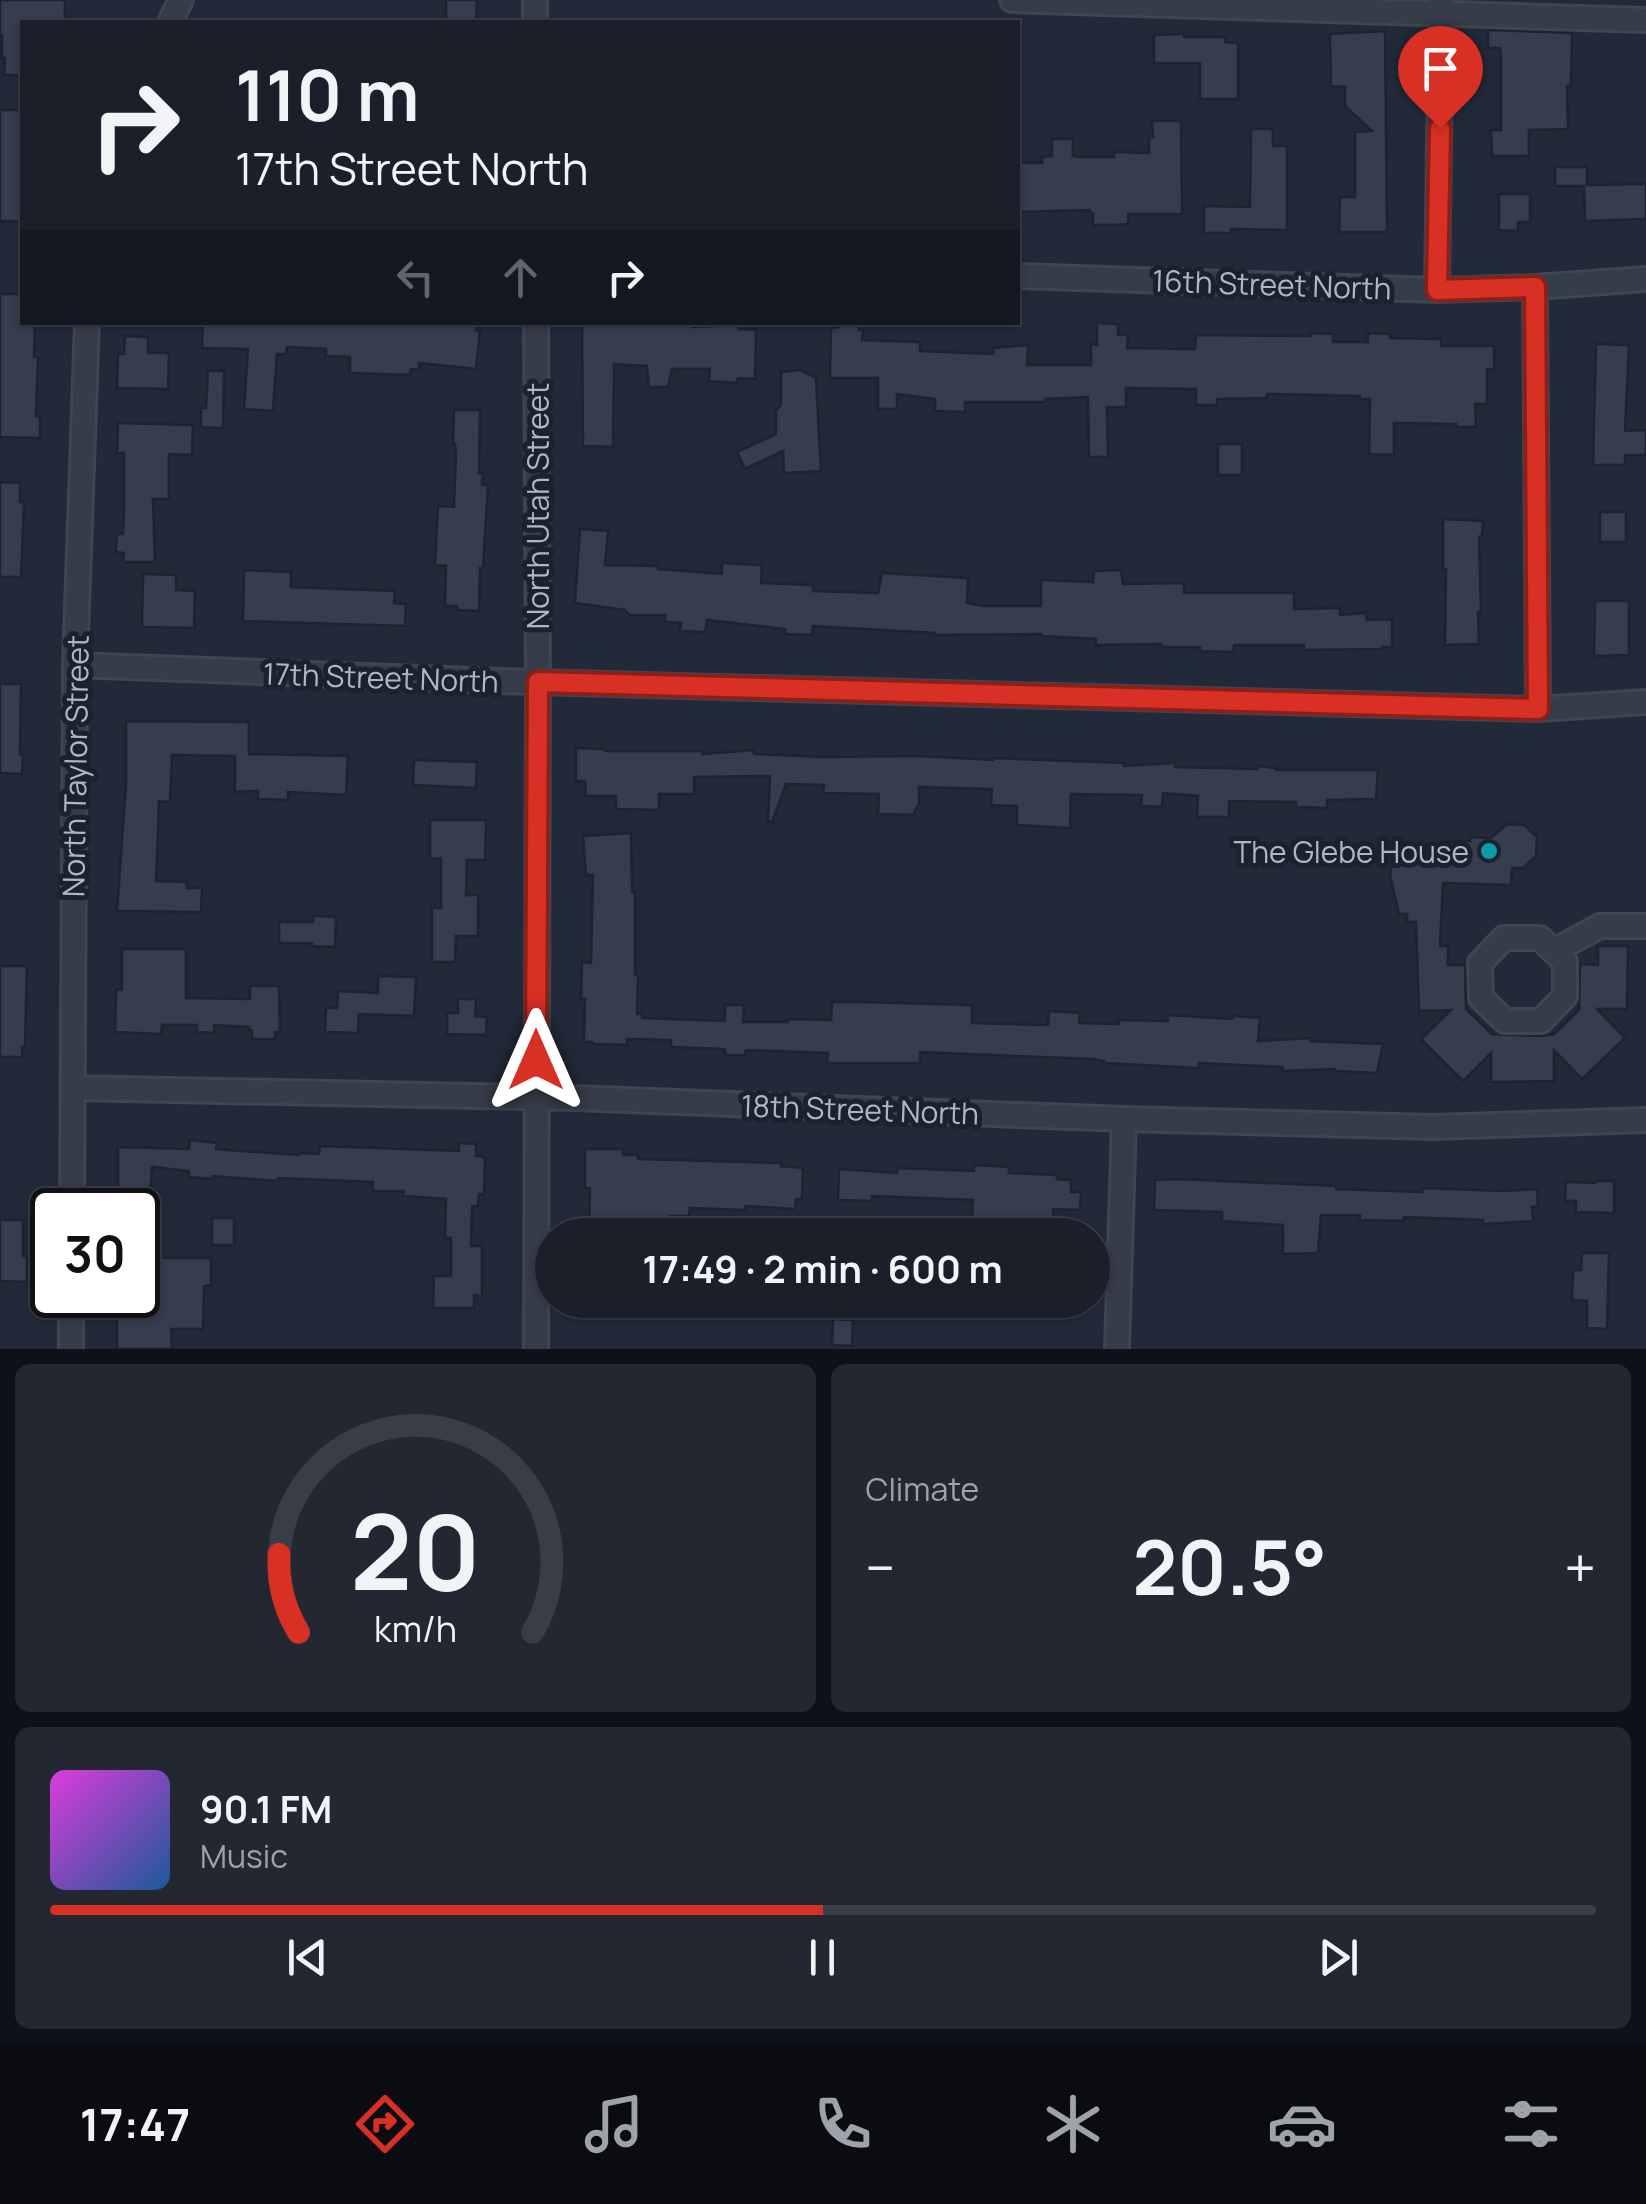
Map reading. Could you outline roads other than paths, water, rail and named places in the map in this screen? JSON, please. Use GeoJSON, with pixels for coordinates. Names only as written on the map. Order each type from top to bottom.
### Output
{"type":"FeatureCollection","features":[{"type":"Feature","properties":{"kind":"street"},"geometry":{"type":"LineString","coordinates":[[1012,0],[1441,6],[1646,20]]}},
{"type":"Feature","properties":{"kind":"street"},"geometry":{"type":"LineString","coordinates":[[1437,290],[1441,6]]}},
{"type":"Feature","properties":{"kind":"street","name":"16th Street North"},"geometry":{"type":"LineString","coordinates":[[1020,276],[1437,290],[1646,279]]}},
{"type":"Feature","properties":{"kind":"street"},"geometry":{"type":"LineString","coordinates":[[1535,287],[1538,709]]}},
{"type":"Feature","properties":{"kind":"street","name":"North Taylor Street"},"geometry":{"type":"LineString","coordinates":[[72,1188],[75,665],[87,325]]}},
{"type":"Feature","properties":{"kind":"street","name":"North Utah Street"},"geometry":{"type":"LineString","coordinates":[[536,325],[536,1349]]}},
{"type":"Feature","properties":{"kind":"street","name":"17th Street North"},"geometry":{"type":"LineString","coordinates":[[75,665],[538,682],[1538,709],[1646,702]]}},
{"type":"Feature","properties":{"kind":"street"},"geometry":{"type":"LineString","coordinates":[[1554,951],[1600,926],[1646,926]]}},
{"type":"Feature","properties":{"kind":"street","name":"18th Street North"},"geometry":{"type":"LineString","coordinates":[[73,1088],[536,1097],[1433,1127],[1646,1120]]}},
{"type":"Feature","properties":{"kind":"street"},"geometry":{"type":"LineString","coordinates":[[1117,1349],[1124,1119]]}},
{"type":"Feature","properties":{"kind":"street"},"geometry":{"type":"LineString","coordinates":[[71,1318],[71,1349]]}},
{"type":"Feature","properties":{"kind":"place","name":"The Glebe House"},"geometry":{"type":"Point","coordinates":[1489,851]}}]}
